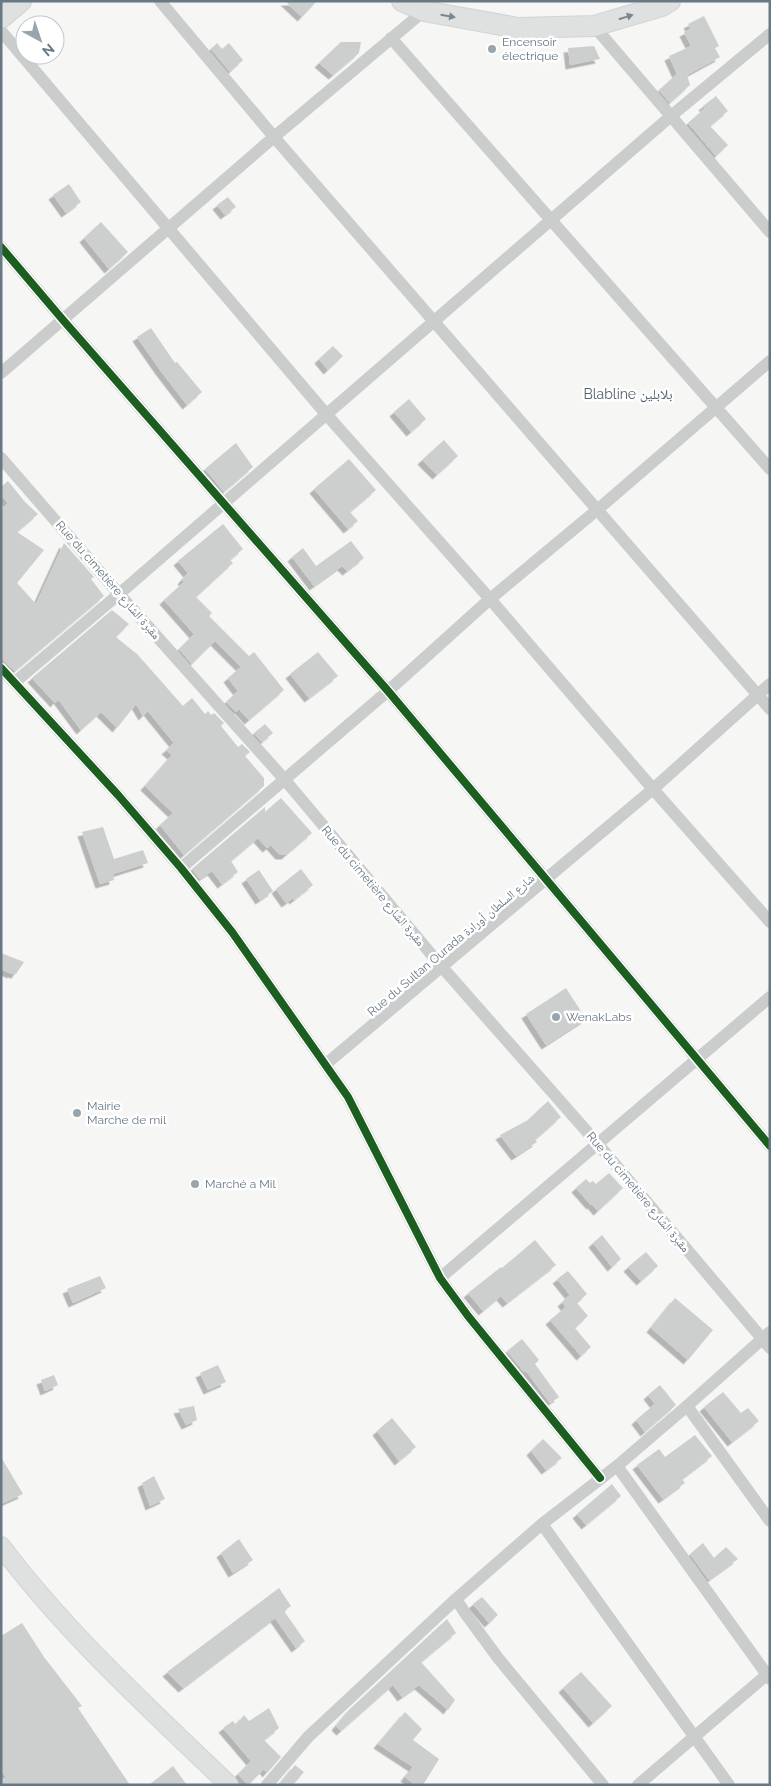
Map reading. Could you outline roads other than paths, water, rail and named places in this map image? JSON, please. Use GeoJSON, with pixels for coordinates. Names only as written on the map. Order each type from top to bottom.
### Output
{"type":"FeatureCollection","features":[{"type":"Feature","properties":{"kind":"main road"},"geometry":{"type":"LineString","coordinates":[[1,18],[21,1]]}},
{"type":"Feature","properties":{"kind":"main road"},"geometry":{"type":"LineString","coordinates":[[402,1],[424,11],[518,28],[594,26],[662,6],[670,1]]}},
{"type":"Feature","properties":{"kind":"street"},"geometry":{"type":"LineString","coordinates":[[160,1],[274,137],[770,709]]}},
{"type":"Feature","properties":{"kind":"street"},"geometry":{"type":"LineString","coordinates":[[1,373],[274,137],[424,11]]}},
{"type":"Feature","properties":{"kind":"street"},"geometry":{"type":"LineString","coordinates":[[594,26],[770,232]]}},
{"type":"Feature","properties":{"kind":"street"},"geometry":{"type":"LineString","coordinates":[[1,31],[326,414],[490,599],[770,922]]}},
{"type":"Feature","properties":{"kind":"street"},"geometry":{"type":"LineString","coordinates":[[15,682],[671,116],[770,34]]}},
{"type":"Feature","properties":{"kind":"street"},"geometry":{"type":"LineString","coordinates":[[390,38],[770,470]]}},
{"type":"Feature","properties":{"kind":"street"},"geometry":{"type":"LineString","coordinates":[[1,247],[388,691],[770,1146]]}},
{"type":"Feature","properties":{"kind":"street"},"geometry":{"type":"LineString","coordinates":[[181,868],[388,691],[490,599],[770,362]]}},
{"type":"Feature","properties":{"kind":"street","name":"Rue du cimetière مقبرة الشارع"},"geometry":{"type":"LineString","coordinates":[[1,458],[285,780],[442,967],[767,1340]]}},
{"type":"Feature","properties":{"kind":"street"},"geometry":{"type":"LineString","coordinates":[[1,668],[111,788],[181,868],[232,932],[348,1097],[440,1278],[468,1316],[600,1478]]}},
{"type":"Feature","properties":{"kind":"street","name":"Rue du Sultan Ourada شارع السلطان أورادة"},"geometry":{"type":"LineString","coordinates":[[326,1064],[653,789],[770,684]]}},
{"type":"Feature","properties":{"kind":"street"},"geometry":{"type":"LineString","coordinates":[[440,1278],[770,997]]}},
{"type":"Feature","properties":{"kind":"street"},"geometry":{"type":"LineString","coordinates":[[267,1785],[308,1737],[456,1599],[542,1524],[616,1466],[767,1340]]}},
{"type":"Feature","properties":{"kind":"street"},"geometry":{"type":"LineString","coordinates":[[687,1406],[770,1521]]}},
{"type":"Feature","properties":{"kind":"street"},"geometry":{"type":"LineString","coordinates":[[616,1466],[769,1675],[638,1785]]}},
{"type":"Feature","properties":{"kind":"street"},"geometry":{"type":"LineString","coordinates":[[542,1524],[729,1785]]}},
{"type":"Feature","properties":{"kind":"street"},"geometry":{"type":"LineString","coordinates":[[1,1546],[70,1626],[129,1690],[229,1785]]}},
{"type":"Feature","properties":{"kind":"street"},"geometry":{"type":"LineString","coordinates":[[456,1599],[498,1658],[603,1785]]}},
{"type":"Feature","properties":{"kind":"place","name":"Encensoir électrique"},"geometry":{"type":"Point","coordinates":[492,49]}},
{"type":"Feature","properties":{"kind":"place","name":"WenakLabs"},"geometry":{"type":"Point","coordinates":[556,1017]}},
{"type":"Feature","properties":{"kind":"place","name":"Mairie Marche de mil"},"geometry":{"type":"Point","coordinates":[77,1113]}},
{"type":"Feature","properties":{"kind":"place","name":"Marché a Mil"},"geometry":{"type":"Point","coordinates":[195,1184]}},
{"type":"Feature","properties":{"kind":"district","name":"Blabline بلابلين"},"geometry":{"type":"Point","coordinates":[628,394]}}]}
